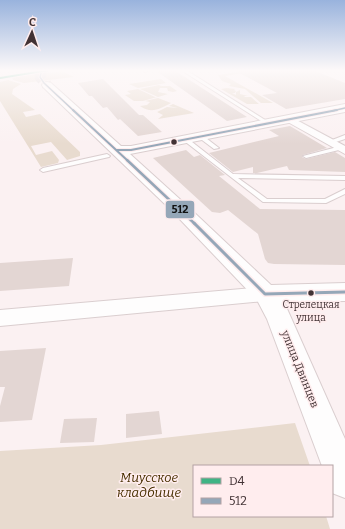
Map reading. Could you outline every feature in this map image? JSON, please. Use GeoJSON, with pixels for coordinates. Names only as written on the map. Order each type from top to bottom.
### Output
{"type":"FeatureCollection","features":[{"type":"Feature","properties":{"kind":"street","name":"улица Двинцев"},"geometry":{"type":"LineString","coordinates":[[57,95],[177,206],[265,294],[277,314],[345,480]]}},
{"type":"Feature","properties":{"kind":"street"},"geometry":{"type":"LineString","coordinates":[[70,95],[118,152]]}},
{"type":"Feature","properties":{"kind":"street"},"geometry":{"type":"LineString","coordinates":[[54,111],[93,146],[118,152],[345,108]]}},
{"type":"Feature","properties":{"kind":"street"},"geometry":{"type":"LineString","coordinates":[[289,119],[343,149]]}},
{"type":"Feature","properties":{"kind":"street"},"geometry":{"type":"LineString","coordinates":[[0,318],[265,294],[345,292]]}},
{"type":"Feature","properties":{"kind":"lane"},"geometry":{"type":"LineString","coordinates":[[223,95],[268,123]]}},
{"type":"Feature","properties":{"kind":"lane"},"geometry":{"type":"LineString","coordinates":[[200,136],[216,148]]}},
{"type":"Feature","properties":{"kind":"lane"},"geometry":{"type":"LineString","coordinates":[[330,142],[345,137]]}},
{"type":"Feature","properties":{"kind":"lane"},"geometry":{"type":"LineString","coordinates":[[185,139],[265,201],[326,201],[345,191]]}},
{"type":"Feature","properties":{"kind":"lane"},"geometry":{"type":"LineString","coordinates":[[306,156],[343,149]]}},
{"type":"Feature","properties":{"kind":"lane"},"geometry":{"type":"LineString","coordinates":[[44,170],[118,152]]}},
{"type":"Feature","properties":{"kind":"lane"},"geometry":{"type":"LineString","coordinates":[[232,176],[345,178]]}},
{"type":"Feature","properties":{"kind":"green space"},"geometry":{"type":"Polygon","coordinates":[[[0,95],[13,95],[35,110],[23,112],[26,117],[40,114],[80,152],[80,156],[67,160],[51,142],[31,146],[36,155],[52,151],[59,160],[58,163],[41,167],[0,101],[0,95]]]}},
{"type":"Feature","properties":{"kind":"green space"},"geometry":{"type":"Polygon","coordinates":[[[125,95],[150,95],[157,97],[143,101],[134,101],[125,95]]]}},
{"type":"Feature","properties":{"kind":"green space"},"geometry":{"type":"Polygon","coordinates":[[[153,95],[166,95],[158,97],[153,95]]]}},
{"type":"Feature","properties":{"kind":"green space"},"geometry":{"type":"Polygon","coordinates":[[[231,95],[248,96],[244,96],[251,97],[259,104],[247,104],[231,95]]]}},
{"type":"Feature","properties":{"kind":"green space"},"geometry":{"type":"Polygon","coordinates":[[[251,95],[258,95],[273,103],[261,103],[251,95]]]}},
{"type":"Feature","properties":{"kind":"green space"},"geometry":{"type":"Polygon","coordinates":[[[158,98],[171,103],[156,110],[148,110],[140,106],[147,105],[150,102],[145,101],[158,98]]]}},
{"type":"Feature","properties":{"kind":"green space"},"geometry":{"type":"Polygon","coordinates":[[[173,104],[194,113],[158,119],[163,115],[157,112],[167,107],[178,108],[169,106],[173,104]]]}},
{"type":"Feature","properties":{"kind":"green space","name":"Миусское кладбище"},"geometry":{"type":"Polygon","coordinates":[[[295,423],[310,465],[193,465],[193,517],[326,517],[330,529],[0,529],[0,451],[101,445],[295,423]]]}},
{"type":"Feature","properties":{"kind":"building"},"geometry":{"type":"Polygon","coordinates":[[[88,95],[119,95],[139,115],[143,115],[162,132],[138,136],[120,119],[118,120],[107,107],[103,108],[92,96],[88,95]]]}},
{"type":"Feature","properties":{"kind":"building"},"geometry":{"type":"Polygon","coordinates":[[[190,95],[212,95],[247,117],[227,121],[190,95]]]}},
{"type":"Feature","properties":{"kind":"building"},"geometry":{"type":"Polygon","coordinates":[[[262,95],[345,95],[345,99],[286,109],[262,95]]]}},
{"type":"Feature","properties":{"kind":"building"},"geometry":{"type":"Polygon","coordinates":[[[290,126],[327,148],[303,155],[302,157],[306,159],[335,152],[345,158],[345,172],[289,170],[287,166],[257,173],[253,173],[253,167],[233,172],[209,153],[279,136],[269,130],[290,126]]]}},
{"type":"Feature","properties":{"kind":"building"},"geometry":{"type":"Polygon","coordinates":[[[186,150],[194,157],[200,155],[225,175],[219,176],[260,209],[345,210],[345,265],[268,263],[265,259],[258,234],[228,210],[220,213],[212,212],[153,158],[186,150]]]}},
{"type":"Feature","properties":{"kind":"building"},"geometry":{"type":"Polygon","coordinates":[[[73,258],[69,286],[0,291],[0,263],[73,258]]]}},
{"type":"Feature","properties":{"kind":"building"},"geometry":{"type":"Polygon","coordinates":[[[46,348],[32,420],[0,422],[0,406],[5,387],[0,387],[0,351],[46,348]]]}},
{"type":"Feature","properties":{"kind":"building"},"geometry":{"type":"Polygon","coordinates":[[[159,411],[162,434],[126,438],[126,414],[159,411]]]}},
{"type":"Feature","properties":{"kind":"building"},"geometry":{"type":"Polygon","coordinates":[[[97,418],[94,442],[60,443],[64,419],[97,418]]]}},
{"type":"Feature","properties":{"kind":"transit line","name":"512"},"geometry":{"type":"LineString","coordinates":[[57,95],[177,206],[265,294],[345,292]]}},
{"type":"Feature","properties":{"kind":"transit line","name":"512"},"geometry":{"type":"LineString","coordinates":[[116,150],[131,150],[345,108]]}},
{"type":"Feature","properties":{"kind":"place","name":"Стрелецкая улица"},"geometry":{"type":"Point","coordinates":[311,293]}}]}
